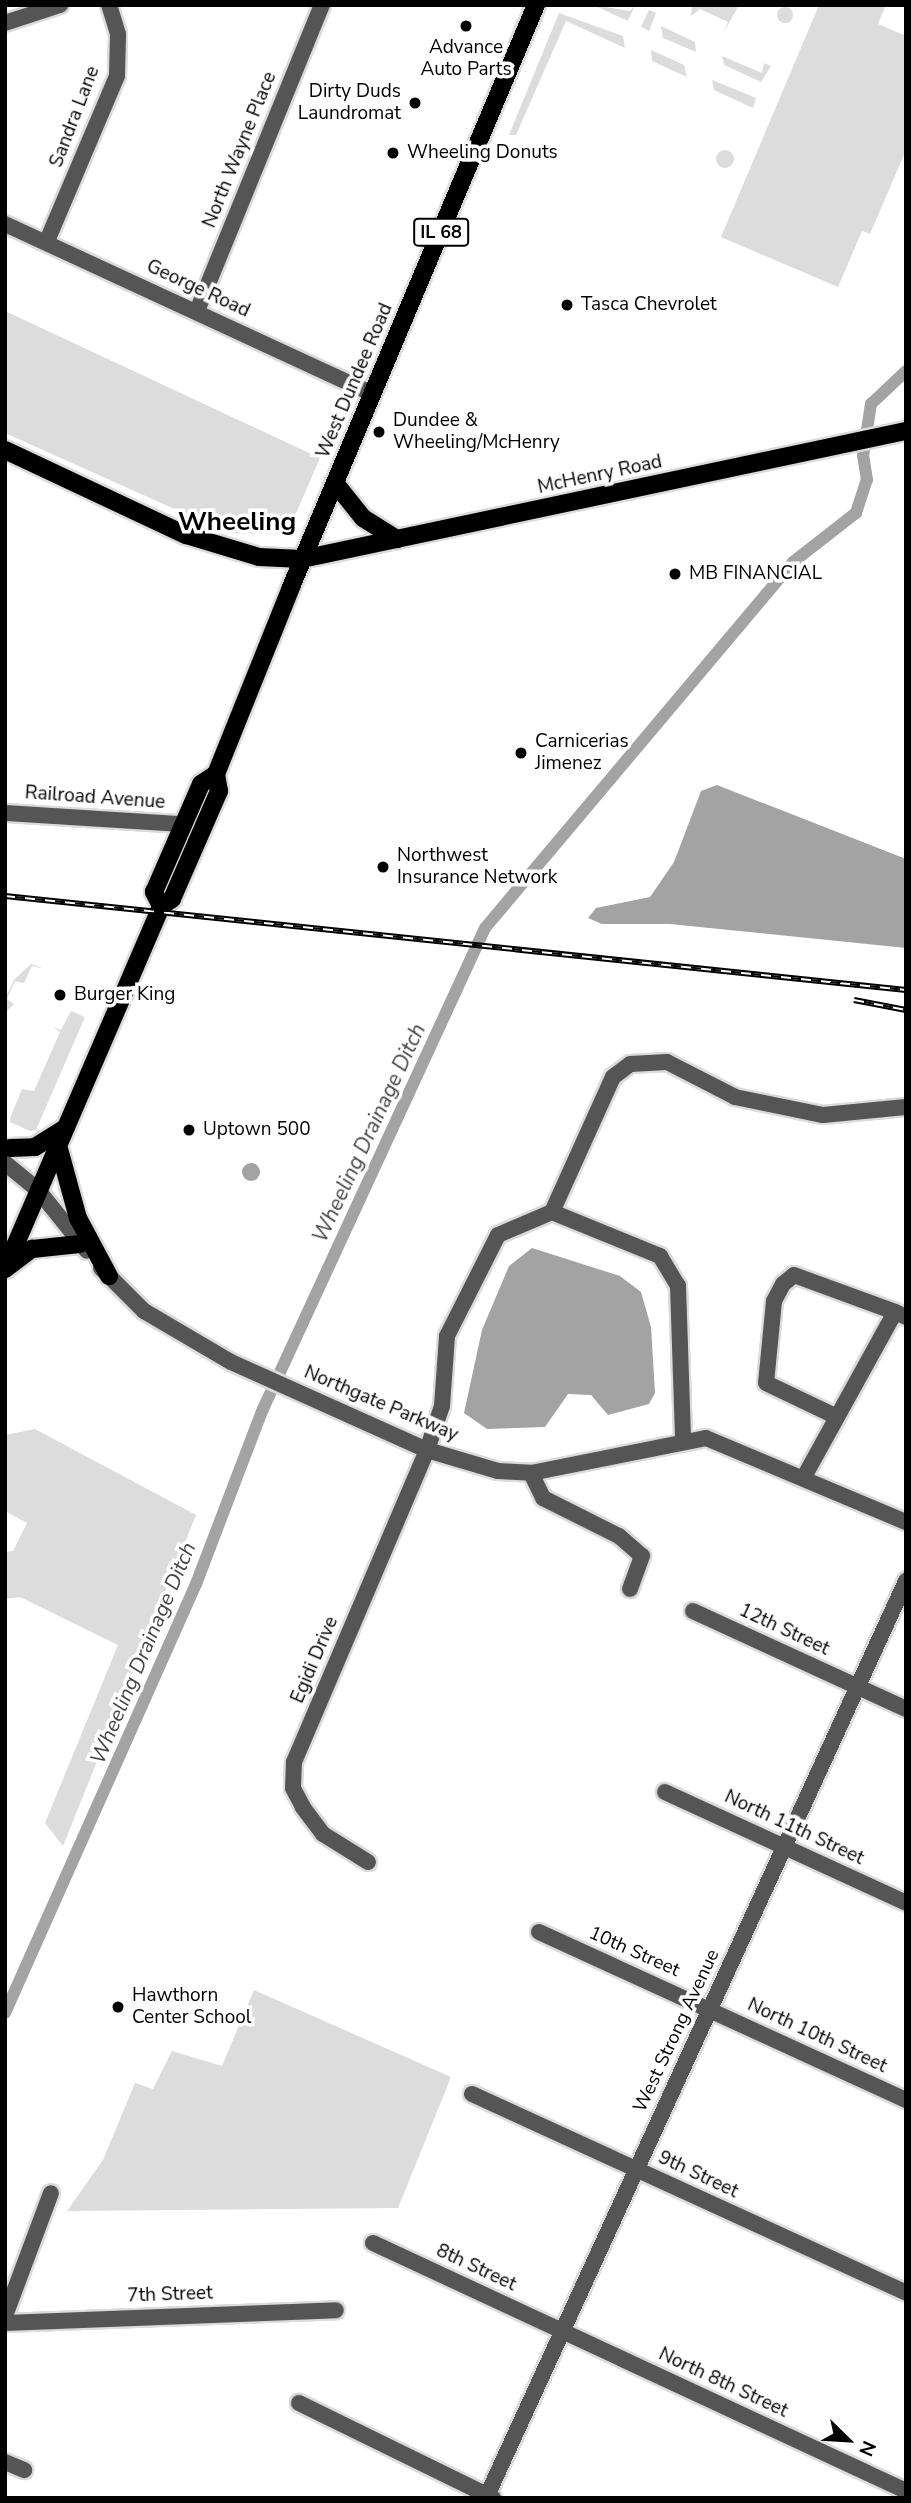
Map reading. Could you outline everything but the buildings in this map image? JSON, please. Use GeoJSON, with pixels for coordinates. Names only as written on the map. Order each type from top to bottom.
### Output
{"type":"FeatureCollection","features":[{"type":"Feature","properties":{"kind":"main road","name":"West Dundee Road"},"geometry":{"type":"LineString","coordinates":[[5,1269],[161,906],[172,899],[219,791],[216,774],[302,559],[536,5]]}},
{"type":"Feature","properties":{"kind":"main road","name":"McHenry Road"},"geometry":{"type":"LineString","coordinates":[[5,450],[186,535],[260,556],[302,559],[898,433]]}},
{"type":"Feature","properties":{"kind":"main road"},"geometry":{"type":"LineString","coordinates":[[335,483],[363,518],[397,539]]}},
{"type":"Feature","properties":{"kind":"main road","name":"West Dundee Road"},"geometry":{"type":"LineString","coordinates":[[161,906],[154,892],[182,824],[201,784],[216,774]]}},
{"type":"Feature","properties":{"kind":"main road"},"geometry":{"type":"LineString","coordinates":[[7,1151],[35,1147],[66,1128]]}},
{"type":"Feature","properties":{"kind":"main road"},"geometry":{"type":"LineString","coordinates":[[58,1145],[78,1218],[109,1276]]}},
{"type":"Feature","properties":{"kind":"main road"},"geometry":{"type":"LineString","coordinates":[[5,1269],[32,1249],[80,1244]]}},
{"type":"Feature","properties":{"kind":"street"},"geometry":{"type":"LineString","coordinates":[[5,23],[60,5]]}},
{"type":"Feature","properties":{"kind":"street","name":"Sandra Lane"},"geometry":{"type":"LineString","coordinates":[[47,241],[117,76],[118,34],[109,5]]}},
{"type":"Feature","properties":{"kind":"street","name":"North Wayne Place"},"geometry":{"type":"LineString","coordinates":[[197,311],[322,5]]}},
{"type":"Feature","properties":{"kind":"street","name":"George Road"},"geometry":{"type":"LineString","coordinates":[[5,224],[47,241],[373,394]]}},
{"type":"Feature","properties":{"kind":"street","name":"Railroad Avenue"},"geometry":{"type":"LineString","coordinates":[[5,813],[182,824]]}},
{"type":"Feature","properties":{"kind":"street"},"geometry":{"type":"LineString","coordinates":[[683,1439],[678,1286],[660,1256],[552,1212],[613,1077],[630,1065],[667,1062],[735,1097],[823,1115],[906,1107]]}},
{"type":"Feature","properties":{"kind":"street","name":"Northgate Parkway"},"geometry":{"type":"LineString","coordinates":[[7,1151],[80,1244],[151,1316],[254,1372],[427,1450],[498,1471],[531,1473],[683,1439],[730,1444],[899,1519]]}},
{"type":"Feature","properties":{"kind":"street","name":"Egidi Drive"},"geometry":{"type":"LineString","coordinates":[[368,1862],[323,1834],[303,1807],[293,1788],[294,1762],[427,1450],[442,1406],[447,1336],[466,1295],[498,1235],[552,1212]]}},
{"type":"Feature","properties":{"kind":"street"},"geometry":{"type":"LineString","coordinates":[[804,1477],[835,1416],[900,1315],[794,1275],[783,1284],[774,1301],[766,1383],[835,1416]]}},
{"type":"Feature","properties":{"kind":"street"},"geometry":{"type":"LineString","coordinates":[[531,1473],[543,1498],[619,1536],[642,1556],[630,1589]]}},
{"type":"Feature","properties":{"kind":"street","name":"West Strong Avenue"},"geometry":{"type":"LineString","coordinates":[[488,2497],[561,2330],[711,2010],[783,1846],[906,1581]]}},
{"type":"Feature","properties":{"kind":"street","name":"12th Street"},"geometry":{"type":"LineString","coordinates":[[693,1611],[906,1709]]}},
{"type":"Feature","properties":{"kind":"street","name":"North 11th Street"},"geometry":{"type":"LineString","coordinates":[[665,1793],[906,1903]]}},
{"type":"Feature","properties":{"kind":"street","name":"10th Street"},"geometry":{"type":"LineString","coordinates":[[539,1932],[711,2010]]}},
{"type":"Feature","properties":{"kind":"street","name":"North 10th Street"},"geometry":{"type":"LineString","coordinates":[[711,2010],[906,2100]]}},
{"type":"Feature","properties":{"kind":"street","name":"9th Street"},"geometry":{"type":"LineString","coordinates":[[472,2094],[906,2293]]}},
{"type":"Feature","properties":{"kind":"street"},"geometry":{"type":"LineString","coordinates":[[5,2316],[51,2193]]}},
{"type":"Feature","properties":{"kind":"street","name":"8th Street"},"geometry":{"type":"LineString","coordinates":[[373,2243],[561,2330]]}},
{"type":"Feature","properties":{"kind":"street","name":"7th Street"},"geometry":{"type":"LineString","coordinates":[[5,2323],[336,2310]]}},
{"type":"Feature","properties":{"kind":"street","name":"North 8th Street"},"geometry":{"type":"LineString","coordinates":[[561,2330],[906,2491]]}},
{"type":"Feature","properties":{"kind":"street"},"geometry":{"type":"LineString","coordinates":[[299,2403],[488,2497]]}},
{"type":"Feature","properties":{"kind":"street"},"geometry":{"type":"LineString","coordinates":[[5,2462],[24,2470]]}},
{"type":"Feature","properties":{"kind":"shaded area"},"geometry":{"type":"Polygon","coordinates":[[[593,5],[630,11],[635,5],[628,21],[593,5]]]}},
{"type":"Feature","properties":{"kind":"shaded area"},"geometry":{"type":"Polygon","coordinates":[[[692,5],[739,5],[724,32],[728,22],[700,9],[691,16],[692,5]]]}},
{"type":"Feature","properties":{"kind":"shaded area"},"geometry":{"type":"Polygon","coordinates":[[[819,5],[886,5],[878,24],[906,36],[906,150],[870,234],[862,231],[838,287],[721,237],[819,5]]]}},
{"type":"Feature","properties":{"kind":"shaded area"},"geometry":{"type":"Polygon","coordinates":[[[782,7],[788,7],[793,15],[791,21],[782,23],[777,18],[777,12],[782,7]]]}},
{"type":"Feature","properties":{"kind":"shaded area"},"geometry":{"type":"Polygon","coordinates":[[[649,10],[656,13],[649,31],[641,27],[649,10]]]}},
{"type":"Feature","properties":{"kind":"shaded area"},"geometry":{"type":"Polygon","coordinates":[[[559,13],[623,36],[625,48],[566,21],[516,135],[509,135],[559,13]]]}},
{"type":"Feature","properties":{"kind":"shaded area"},"geometry":{"type":"Polygon","coordinates":[[[661,26],[695,42],[696,52],[663,38],[661,26]]]}},
{"type":"Feature","properties":{"kind":"shaded area"},"geometry":{"type":"Polygon","coordinates":[[[651,50],[684,65],[687,77],[652,61],[651,50]]]}},
{"type":"Feature","properties":{"kind":"shaded area"},"geometry":{"type":"Polygon","coordinates":[[[722,56],[762,73],[764,63],[771,66],[761,82],[724,65],[722,56]]]}},
{"type":"Feature","properties":{"kind":"shaded area"},"geometry":{"type":"Polygon","coordinates":[[[712,80],[756,98],[753,108],[714,90],[712,80]]]}},
{"type":"Feature","properties":{"kind":"shaded area"},"geometry":{"type":"Polygon","coordinates":[[[725,150],[731,153],[734,159],[731,165],[725,168],[719,165],[716,159],[719,153],[725,150]]]}},
{"type":"Feature","properties":{"kind":"shaded area"},"geometry":{"type":"Polygon","coordinates":[[[5,311],[320,458],[287,534],[228,533],[5,433],[5,311]]]}},
{"type":"Feature","properties":{"kind":"shaded area"},"geometry":{"type":"Polygon","coordinates":[[[717,785],[906,859],[906,948],[670,924],[602,924],[588,918],[596,908],[650,897],[674,862],[701,791],[717,785]]]}},
{"type":"Feature","properties":{"kind":"shaded area"},"geometry":{"type":"Polygon","coordinates":[[[31,964],[45,969],[32,966],[24,983],[15,981],[7,999],[14,1004],[7,1011],[5,999],[14,980],[31,964]]]}},
{"type":"Feature","properties":{"kind":"shaded area"},"geometry":{"type":"Polygon","coordinates":[[[71,1011],[85,1017],[36,1130],[30,1131],[10,1122],[11,1116],[22,1089],[34,1091],[60,1032],[53,1027],[61,1030],[71,1011]]]}},
{"type":"Feature","properties":{"kind":"shaded area"},"geometry":{"type":"Polygon","coordinates":[[[251,1163],[257,1166],[260,1172],[257,1178],[251,1181],[245,1178],[242,1172],[245,1166],[251,1163]]]}},
{"type":"Feature","properties":{"kind":"shaded area"},"geometry":{"type":"Polygon","coordinates":[[[532,1248],[620,1276],[641,1292],[651,1327],[655,1393],[649,1404],[608,1415],[591,1395],[568,1394],[545,1427],[487,1429],[464,1413],[482,1330],[509,1266],[532,1248]]]}},
{"type":"Feature","properties":{"kind":"shaded area"},"geometry":{"type":"Polygon","coordinates":[[[35,1429],[196,1515],[63,1846],[45,1823],[118,1645],[20,1597],[5,1599],[5,1552],[13,1551],[27,1523],[5,1511],[5,1435],[35,1429]]]}},
{"type":"Feature","properties":{"kind":"shaded area"},"geometry":{"type":"Polygon","coordinates":[[[254,1990],[451,2077],[398,2208],[67,2211],[103,2160],[135,2083],[153,2089],[172,2051],[222,2066],[254,1990]]]}},
{"type":"Feature","properties":{"kind":"waterway","name":"Wheeling Drainage Ditch"},"geometry":{"type":"LineString","coordinates":[[5,2013],[196,1584],[263,1409],[485,928],[793,562],[856,513],[867,480],[863,456],[871,404],[906,371]]}},
{"type":"Feature","properties":{"kind":"railway"},"geometry":{"type":"LineString","coordinates":[[5,896],[906,990]]}},
{"type":"Feature","properties":{"kind":"railway"},"geometry":{"type":"LineString","coordinates":[[854,1000],[906,1010]]}},
{"type":"Feature","properties":{"kind":"place","name":"Advance Auto Parts"},"geometry":{"type":"Point","coordinates":[466,26]}},
{"type":"Feature","properties":{"kind":"place","name":"Dirty Duds Laundromat"},"geometry":{"type":"Point","coordinates":[415,103]}},
{"type":"Feature","properties":{"kind":"place","name":"Wheeling Donuts"},"geometry":{"type":"Point","coordinates":[393,153]}},
{"type":"Feature","properties":{"kind":"place","name":"Tasca Chevrolet"},"geometry":{"type":"Point","coordinates":[567,305]}},
{"type":"Feature","properties":{"kind":"place","name":"Dundee & Wheeling/McHenry"},"geometry":{"type":"Point","coordinates":[379,432]}},
{"type":"Feature","properties":{"kind":"place","name":"MB FINANCIAL"},"geometry":{"type":"Point","coordinates":[675,574]}},
{"type":"Feature","properties":{"kind":"place","name":"Carnicerias Jimenez"},"geometry":{"type":"Point","coordinates":[521,753]}},
{"type":"Feature","properties":{"kind":"place","name":"Northwest Insurance Network"},"geometry":{"type":"Point","coordinates":[383,867]}},
{"type":"Feature","properties":{"kind":"place","name":"Burger King"},"geometry":{"type":"Point","coordinates":[60,995]}},
{"type":"Feature","properties":{"kind":"place","name":"Uptown 500"},"geometry":{"type":"Point","coordinates":[189,1130]}},
{"type":"Feature","properties":{"kind":"place","name":"Hawthorn Center School"},"geometry":{"type":"Point","coordinates":[118,2007]}},
{"type":"Feature","properties":{"kind":"district","name":"Wheeling"},"geometry":{"type":"Point","coordinates":[237,522]}}]}
